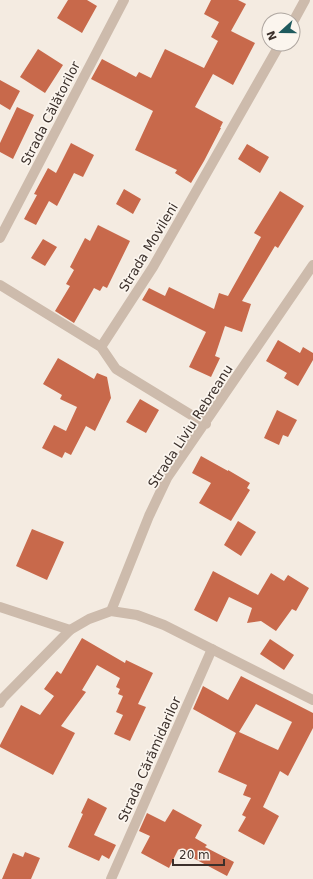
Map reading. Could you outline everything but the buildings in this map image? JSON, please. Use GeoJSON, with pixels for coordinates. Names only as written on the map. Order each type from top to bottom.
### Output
{"type":"FeatureCollection","features":[{"type":"Feature","properties":{"kind":"street","name":"Strada Călătorilor"},"geometry":{"type":"LineString","coordinates":[[0,238],[124,0]]}},
{"type":"Feature","properties":{"kind":"street"},"geometry":{"type":"LineString","coordinates":[[298,12],[305,0]]}},
{"type":"Feature","properties":{"kind":"street","name":"Strada Movileni"},"geometry":{"type":"LineString","coordinates":[[101,347],[153,267],[275,52]]}},
{"type":"Feature","properties":{"kind":"street","name":"Strada Liviu Rebreanu"},"geometry":{"type":"LineString","coordinates":[[111,611],[149,516],[167,478],[206,424],[313,264]]}},
{"type":"Feature","properties":{"kind":"street"},"geometry":{"type":"LineString","coordinates":[[0,285],[101,347],[116,369],[206,424]]}},
{"type":"Feature","properties":{"kind":"street"},"geometry":{"type":"LineString","coordinates":[[0,607],[70,630]]}},
{"type":"Feature","properties":{"kind":"street"},"geometry":{"type":"LineString","coordinates":[[0,702],[70,630],[89,619],[111,611],[137,615],[164,625],[313,700]]}},
{"type":"Feature","properties":{"kind":"street","name":"Strada Cărămidarilor"},"geometry":{"type":"LineString","coordinates":[[111,879],[212,649]]}}]}
